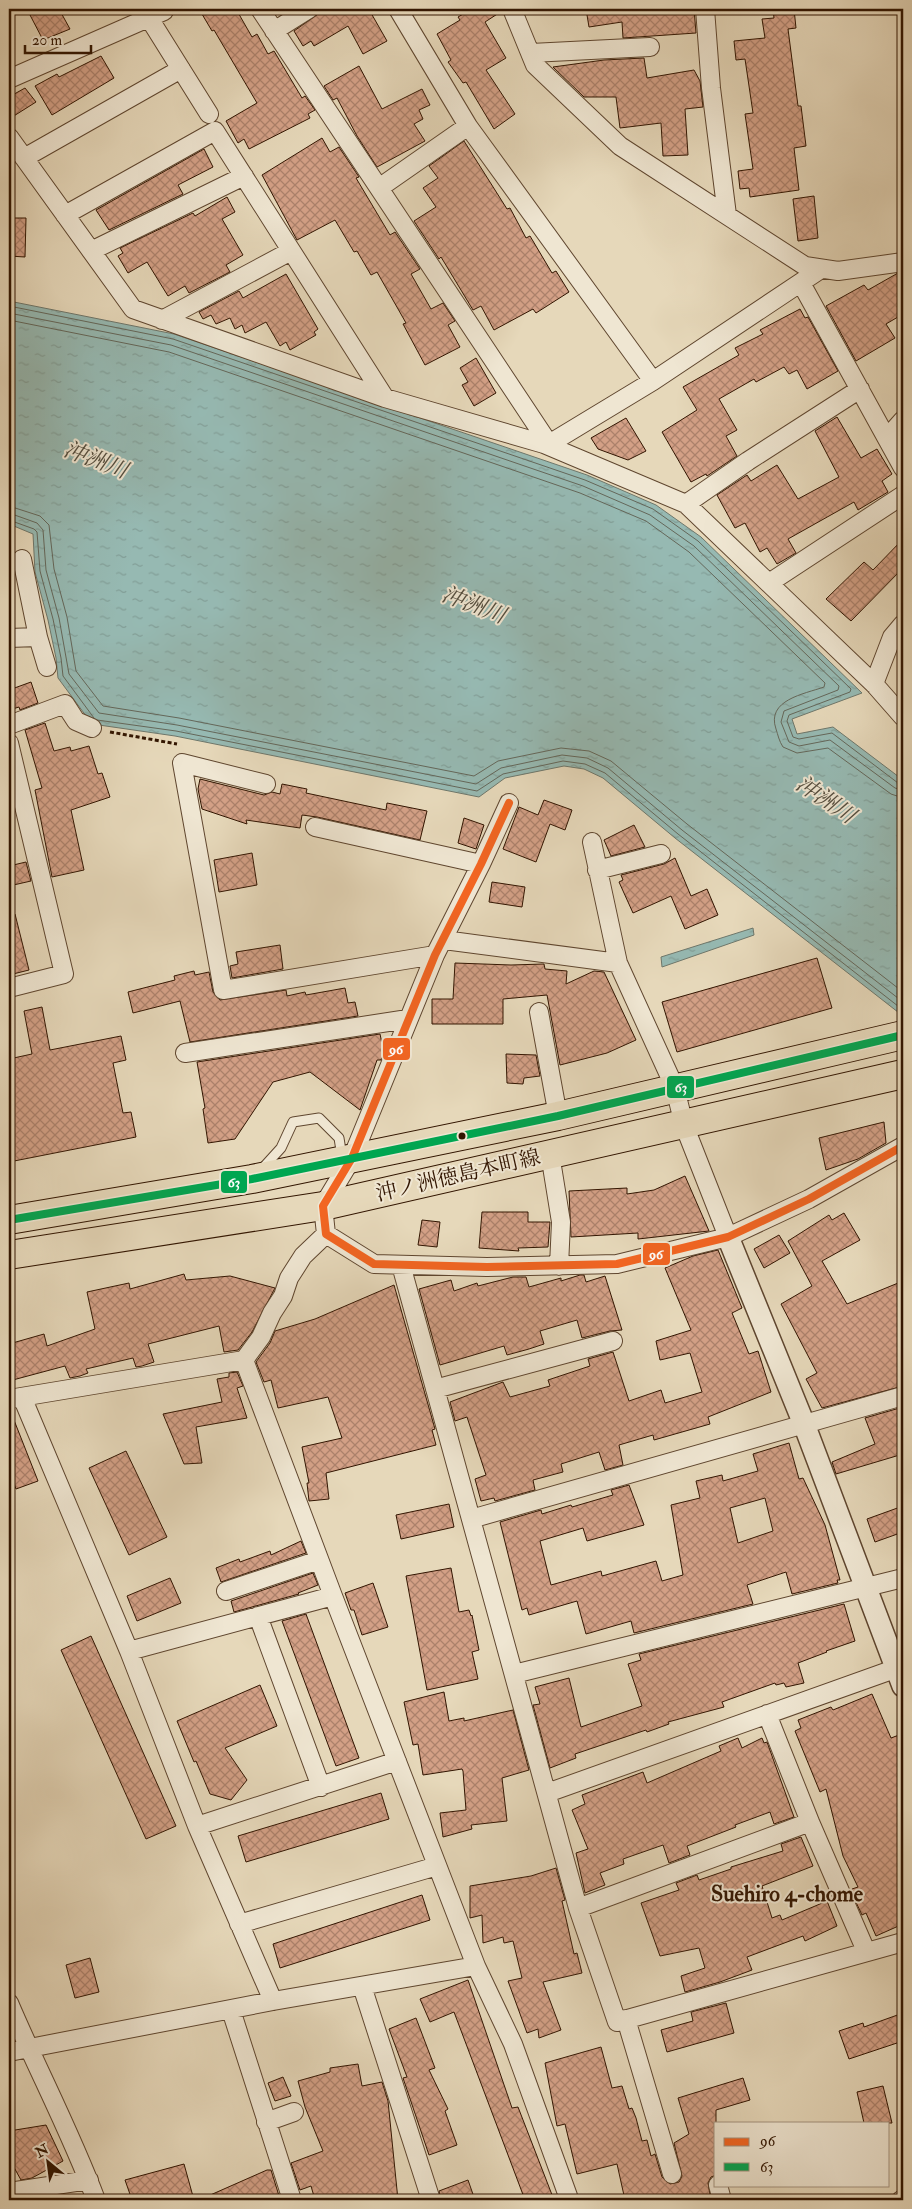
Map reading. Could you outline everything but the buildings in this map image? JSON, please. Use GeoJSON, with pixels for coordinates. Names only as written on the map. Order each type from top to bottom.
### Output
{"type":"FeatureCollection","features":[{"type":"Feature","properties":{"kind":"main road","name":"沖ノ洲徳島本町線"},"geometry":{"type":"LineString","coordinates":[[9,1220],[252,1179],[558,1116],[903,1035]]}},
{"type":"Feature","properties":{"kind":"main road","name":"沖ノ洲徳島本町線"},"geometry":{"type":"LineString","coordinates":[[9,1255],[324,1206],[903,1074]]}},
{"type":"Feature","properties":{"kind":"street"},"geometry":{"type":"LineString","coordinates":[[260,9],[546,444]]}},
{"type":"Feature","properties":{"kind":"street"},"geometry":{"type":"LineString","coordinates":[[274,31],[309,9]]}},
{"type":"Feature","properties":{"kind":"street"},"geometry":{"type":"LineString","coordinates":[[398,9],[468,126],[653,381]]}},
{"type":"Feature","properties":{"kind":"street"},"geometry":{"type":"LineString","coordinates":[[512,9],[532,53],[535,65],[620,146],[805,266],[838,271],[903,262]]}},
{"type":"Feature","properties":{"kind":"street"},"geometry":{"type":"LineString","coordinates":[[705,9],[711,88],[727,215]]}},
{"type":"Feature","properties":{"kind":"street"},"geometry":{"type":"LineString","coordinates":[[9,79],[156,14],[181,69],[209,114]]}},
{"type":"Feature","properties":{"kind":"street"},"geometry":{"type":"LineString","coordinates":[[532,53],[650,47]]}},
{"type":"Feature","properties":{"kind":"street"},"geometry":{"type":"LineString","coordinates":[[24,158],[181,69]]}},
{"type":"Feature","properties":{"kind":"street"},"geometry":{"type":"LineString","coordinates":[[379,188],[468,126]]}},
{"type":"Feature","properties":{"kind":"street"},"geometry":{"type":"LineString","coordinates":[[65,215],[215,131],[384,398]]}},
{"type":"Feature","properties":{"kind":"street"},"geometry":{"type":"LineString","coordinates":[[9,137],[133,309],[384,398],[546,444],[686,504],[901,711]]}},
{"type":"Feature","properties":{"kind":"street"},"geometry":{"type":"LineString","coordinates":[[91,251],[244,176]]}},
{"type":"Feature","properties":{"kind":"street"},"geometry":{"type":"LineString","coordinates":[[162,320],[291,251]]}},
{"type":"Feature","properties":{"kind":"street"},"geometry":{"type":"LineString","coordinates":[[546,444],[653,381],[821,269]]}},
{"type":"Feature","properties":{"kind":"street"},"geometry":{"type":"LineString","coordinates":[[801,282],[903,468]]}},
{"type":"Feature","properties":{"kind":"street"},"geometry":{"type":"LineString","coordinates":[[686,504],[748,461],[860,390]]}},
{"type":"Feature","properties":{"kind":"street"},"geometry":{"type":"LineString","coordinates":[[887,438],[903,420]]}},
{"type":"Feature","properties":{"kind":"street"},"geometry":{"type":"LineString","coordinates":[[769,583],[903,495]]}},
{"type":"Feature","properties":{"kind":"street"},"geometry":{"type":"LineString","coordinates":[[22,559],[38,637],[47,668]]}},
{"type":"Feature","properties":{"kind":"street"},"geometry":{"type":"LineString","coordinates":[[874,684],[892,637],[903,624]]}},
{"type":"Feature","properties":{"kind":"street"},"geometry":{"type":"LineString","coordinates":[[9,638],[38,637]]}},
{"type":"Feature","properties":{"kind":"street"},"geometry":{"type":"LineString","coordinates":[[9,725],[65,704],[76,721],[92,728]]}},
{"type":"Feature","properties":{"kind":"street"},"geometry":{"type":"LineString","coordinates":[[9,743],[64,974],[9,988]]}},
{"type":"Feature","properties":{"kind":"street"},"geometry":{"type":"LineString","coordinates":[[266,784],[182,763],[223,990],[435,955]]}},
{"type":"Feature","properties":{"kind":"street"},"geometry":{"type":"LineString","coordinates":[[326,1234],[324,1206],[347,1159],[435,955],[482,864],[509,803]]}},
{"type":"Feature","properties":{"kind":"street"},"geometry":{"type":"LineString","coordinates":[[315,827],[482,864]]}},
{"type":"Feature","properties":{"kind":"street"},"geometry":{"type":"LineString","coordinates":[[547,1794],[768,1714],[901,1673],[684,1125],[675,1088],[618,962],[592,842]]}},
{"type":"Feature","properties":{"kind":"street"},"geometry":{"type":"LineString","coordinates":[[598,870],[661,854]]}},
{"type":"Feature","properties":{"kind":"street"},"geometry":{"type":"LineString","coordinates":[[444,940],[618,962]]}},
{"type":"Feature","properties":{"kind":"street"},"geometry":{"type":"LineString","coordinates":[[539,1012],[558,1116]]}},
{"type":"Feature","properties":{"kind":"street"},"geometry":{"type":"LineString","coordinates":[[185,1053],[408,1019]]}},
{"type":"Feature","properties":{"kind":"street"},"geometry":{"type":"LineString","coordinates":[[326,1234],[374,1264],[487,1267],[617,1264],[728,1237],[809,1199],[903,1146]]}},
{"type":"Feature","properties":{"kind":"street"},"geometry":{"type":"LineString","coordinates":[[550,1154],[561,1222],[559,1266]]}},
{"type":"Feature","properties":{"kind":"street"},"geometry":{"type":"LineString","coordinates":[[273,2002],[197,1826],[129,1650],[15,1398],[244,1360],[261,1337],[272,1313],[283,1296],[289,1278],[303,1256],[326,1234]]}},
{"type":"Feature","properties":{"kind":"street"},"geometry":{"type":"LineString","coordinates":[[401,1265],[578,1908],[617,2022],[903,1942]]}},
{"type":"Feature","properties":{"kind":"street"},"geometry":{"type":"LineString","coordinates":[[435,1388],[613,1341]]}},
{"type":"Feature","properties":{"kind":"street"},"geometry":{"type":"LineString","coordinates":[[244,1360],[476,1966],[513,2044],[568,2196]]}},
{"type":"Feature","properties":{"kind":"street"},"geometry":{"type":"LineString","coordinates":[[471,1519],[903,1396]]}},
{"type":"Feature","properties":{"kind":"street"},"geometry":{"type":"LineString","coordinates":[[226,1591],[319,1560]]}},
{"type":"Feature","properties":{"kind":"street"},"geometry":{"type":"LineString","coordinates":[[514,1674],[903,1578]]}},
{"type":"Feature","properties":{"kind":"street"},"geometry":{"type":"LineString","coordinates":[[129,1650],[333,1596]]}},
{"type":"Feature","properties":{"kind":"street"},"geometry":{"type":"LineString","coordinates":[[258,1616],[321,1787]]}},
{"type":"Feature","properties":{"kind":"street"},"geometry":{"type":"LineString","coordinates":[[768,1714],[810,1822],[866,1951]]}},
{"type":"Feature","properties":{"kind":"street"},"geometry":{"type":"LineString","coordinates":[[197,1826],[397,1761]]}},
{"type":"Feature","properties":{"kind":"street"},"geometry":{"type":"LineString","coordinates":[[578,1908],[810,1822]]}},
{"type":"Feature","properties":{"kind":"street"},"geometry":{"type":"LineString","coordinates":[[239,1924],[437,1866]]}},
{"type":"Feature","properties":{"kind":"street"},"geometry":{"type":"LineString","coordinates":[[9,2052],[476,1966]]}},
{"type":"Feature","properties":{"kind":"street"},"geometry":{"type":"LineString","coordinates":[[362,1986],[431,2200]]}},
{"type":"Feature","properties":{"kind":"street"},"geometry":{"type":"LineString","coordinates":[[9,2003],[28,2049],[78,2150],[96,2200]]}},
{"type":"Feature","properties":{"kind":"street"},"geometry":{"type":"LineString","coordinates":[[231,2010],[292,2200]]}},
{"type":"Feature","properties":{"kind":"street"},"geometry":{"type":"LineString","coordinates":[[626,2020],[672,2174]]}},
{"type":"Feature","properties":{"kind":"street"},"geometry":{"type":"LineString","coordinates":[[266,2122],[294,2112]]}},
{"type":"Feature","properties":{"kind":"street"},"geometry":{"type":"LineString","coordinates":[[9,2192],[89,2180]]}},
{"type":"Feature","properties":{"kind":"street"},"geometry":{"type":"LineString","coordinates":[[718,2186],[722,2200]]}},
{"type":"Feature","properties":{"kind":"lane"},"geometry":{"type":"LineString","coordinates":[[252,1179],[281,1148],[293,1122],[319,1118],[339,1138],[347,1159]]}},
{"type":"Feature","properties":{"kind":"path"},"geometry":{"type":"LineString","coordinates":[[92,728],[181,744],[182,763]]}},
{"type":"Feature","properties":{"kind":"water","name":"沖洲川"},"geometry":{"type":"Polygon","coordinates":[[[9,301],[174,334],[587,475],[656,505],[701,537],[862,693],[792,719],[797,734],[833,727],[903,780],[903,1016],[675,838],[603,778],[584,769],[564,766],[505,778],[479,797],[175,736],[92,724],[58,678],[48,620],[35,572],[33,534],[9,524],[9,301]]]}},
{"type":"Feature","properties":{"kind":"water"},"geometry":{"type":"Polygon","coordinates":[[[753,928],[754,935],[662,967],[661,957],[753,928]]]}},
{"type":"Feature","properties":{"kind":"transit line","name":"96"},"geometry":{"type":"LineString","coordinates":[[509,803],[481,864],[435,955],[352,1158],[323,1206],[326,1234],[374,1264],[487,1267],[617,1264],[728,1237],[809,1199],[903,1146]]}},
{"type":"Feature","properties":{"kind":"transit line","name":"63"},"geometry":{"type":"LineString","coordinates":[[9,1220],[252,1179],[558,1116],[903,1035]]}},
{"type":"Feature","properties":{"kind":"district","name":"Suehiro 4-chome"},"geometry":{"type":"Point","coordinates":[787,1893]}}]}
